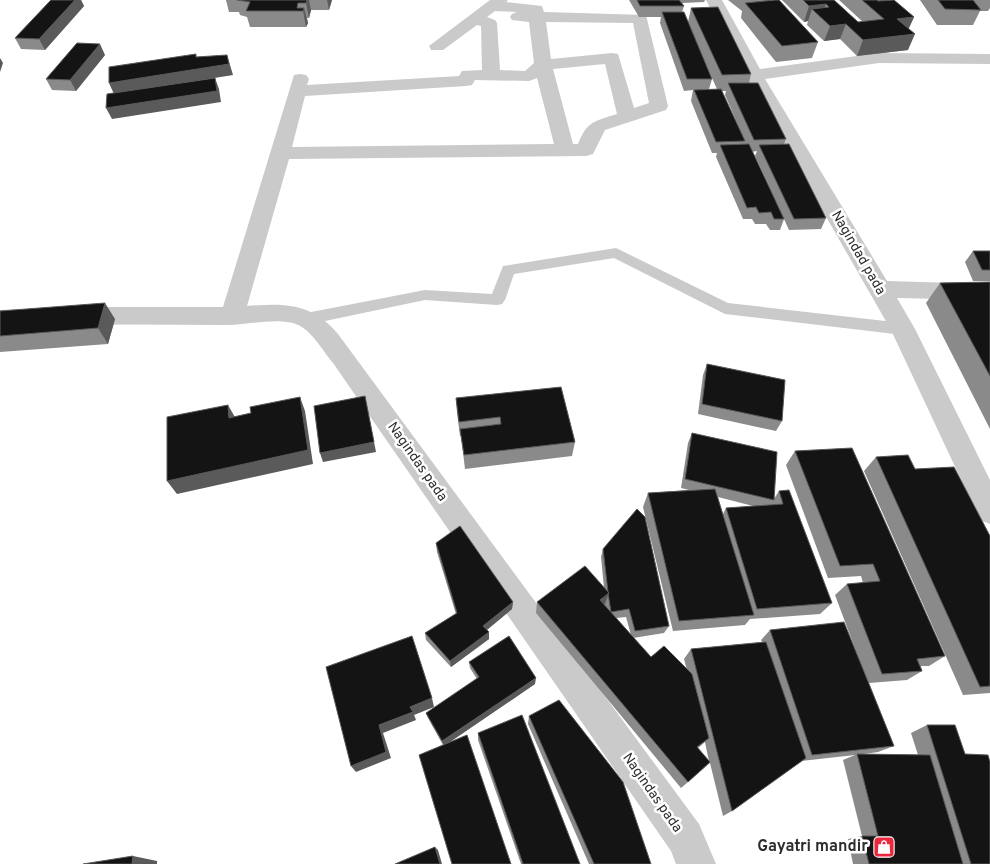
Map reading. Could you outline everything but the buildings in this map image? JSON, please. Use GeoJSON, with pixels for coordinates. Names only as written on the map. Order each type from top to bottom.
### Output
{"type":"FeatureCollection","features":[{"type":"Feature","properties":{"kind":"street","name":"Nagindad pada"},"geometry":{"type":"LineString","coordinates":[[714,0],[754,75],[903,329],[988,502]]}},
{"type":"Feature","properties":{"kind":"street"},"geometry":{"type":"LineString","coordinates":[[437,46],[496,3],[536,9],[527,18]]}},
{"type":"Feature","properties":{"kind":"street"},"geometry":{"type":"LineString","coordinates":[[527,18],[565,150]]}},
{"type":"Feature","properties":{"kind":"street"},"geometry":{"type":"LineString","coordinates":[[280,153],[586,150],[592,133],[598,126],[659,106],[640,18],[527,18]]}},
{"type":"Feature","properties":{"kind":"street"},"geometry":{"type":"LineString","coordinates":[[475,19],[489,23],[491,75]]}},
{"type":"Feature","properties":{"kind":"street"},"geometry":{"type":"LineString","coordinates":[[232,316],[298,85],[466,81],[468,75],[529,76],[542,66],[612,58],[627,118]]}},
{"type":"Feature","properties":{"kind":"street"},"geometry":{"type":"LineString","coordinates":[[754,75],[878,58],[990,59]]}},
{"type":"Feature","properties":{"kind":"street"},"geometry":{"type":"LineString","coordinates":[[879,289],[990,292]]}},
{"type":"Feature","properties":{"kind":"street"},"geometry":{"type":"LineString","coordinates":[[0,319],[49,315],[232,316],[277,313],[306,319]]}},
{"type":"Feature","properties":{"kind":"street","name":"Nagindas pada"},"geometry":{"type":"LineString","coordinates":[[306,319],[315,326],[342,356],[684,838],[696,864]]}},
{"type":"Feature","properties":{"kind":"lane"},"geometry":{"type":"LineString","coordinates":[[306,319],[425,295],[497,300],[508,270],[616,253],[725,308],[903,329]]}},
{"type":"Feature","properties":{"kind":"place","name":"Gayatri mandir"},"geometry":{"type":"Point","coordinates":[884,847]}}]}
